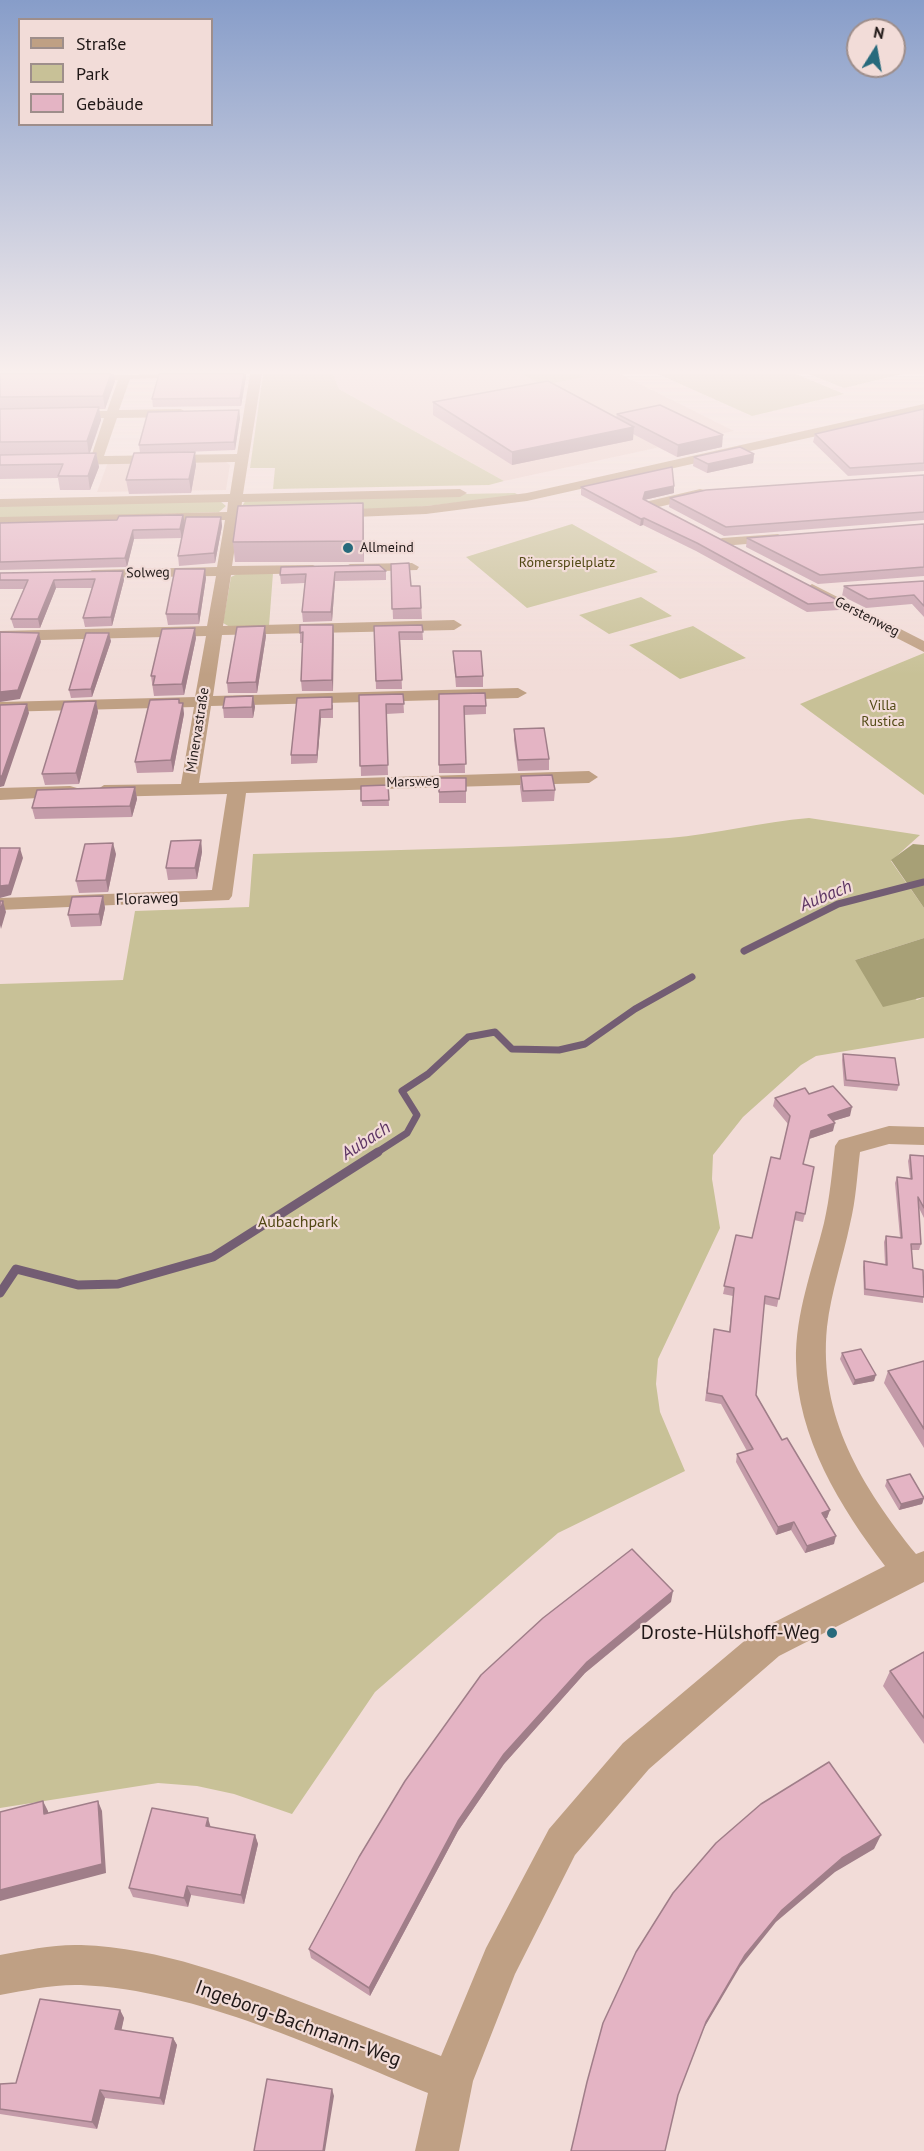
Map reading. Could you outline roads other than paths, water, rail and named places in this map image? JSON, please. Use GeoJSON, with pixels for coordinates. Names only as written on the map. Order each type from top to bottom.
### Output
{"type":"FeatureCollection","features":[{"type":"Feature","properties":{"kind":"street","name":"Minervastraße"},"geometry":{"type":"LineString","coordinates":[[237,788],[189,789],[239,474]]}},
{"type":"Feature","properties":{"kind":"street"},"geometry":{"type":"LineString","coordinates":[[311,514],[471,506],[628,474]]}},
{"type":"Feature","properties":{"kind":"street"},"geometry":{"type":"LineString","coordinates":[[0,502],[235,498],[567,488]]}},
{"type":"Feature","properties":{"kind":"street"},"geometry":{"type":"LineString","coordinates":[[670,515],[650,505],[717,491]]}},
{"type":"Feature","properties":{"kind":"street"},"geometry":{"type":"LineString","coordinates":[[0,521],[288,515]]}},
{"type":"Feature","properties":{"kind":"street"},"geometry":{"type":"LineString","coordinates":[[753,558],[717,539],[793,536]]}},
{"type":"Feature","properties":{"kind":"street","name":"Solweg"},"geometry":{"type":"LineString","coordinates":[[71,575],[412,567]]}},
{"type":"Feature","properties":{"kind":"street","name":"Gerstenweg"},"geometry":{"type":"LineString","coordinates":[[795,580],[924,647]]}},
{"type":"Feature","properties":{"kind":"street"},"geometry":{"type":"LineString","coordinates":[[816,591],[849,589]]}},
{"type":"Feature","properties":{"kind":"street"},"geometry":{"type":"LineString","coordinates":[[0,636],[454,625]]}},
{"type":"Feature","properties":{"kind":"street"},"geometry":{"type":"LineString","coordinates":[[0,706],[519,693]]}},
{"type":"Feature","properties":{"kind":"street","name":"Marsweg"},"geometry":{"type":"LineString","coordinates":[[237,788],[589,777]]}},
{"type":"Feature","properties":{"kind":"street","name":"Floraweg"},"geometry":{"type":"LineString","coordinates":[[0,904],[222,896],[237,788]]}},
{"type":"Feature","properties":{"kind":"street"},"geometry":{"type":"LineString","coordinates":[[0,794],[189,789]]}},
{"type":"Feature","properties":{"kind":"street"},"geometry":{"type":"LineString","coordinates":[[437,2151],[452,2080],[500,1962],[562,1842],[636,1756],[701,1698],[767,1644],[917,1569],[869,1520],[843,1475],[822,1429],[814,1392],[810,1350],[813,1325],[841,1207],[848,1146],[889,1135],[924,1136]]}},
{"type":"Feature","properties":{"kind":"street","name":"Ingeborg-Bachmann-Weg"},"geometry":{"type":"LineString","coordinates":[[0,1975],[28,1967],[94,1965],[155,1976],[229,1995],[452,2080]]}},
{"type":"Feature","properties":{"kind":"waterway","name":"Aubach"},"geometry":{"type":"LineString","coordinates":[[744,951],[838,904],[924,882]]}},
{"type":"Feature","properties":{"kind":"waterway","name":"Aubach"},"geometry":{"type":"LineString","coordinates":[[376,1153],[407,1133],[417,1115],[402,1091],[428,1074],[468,1037],[495,1032],[512,1049],[559,1050],[585,1044],[635,1009],[692,977]]}},
{"type":"Feature","properties":{"kind":"waterway","name":"Aubach"},"geometry":{"type":"LineString","coordinates":[[0,1293],[16,1269],[78,1285],[118,1284],[213,1257],[378,1152]]}},
{"type":"Feature","properties":{"kind":"place","name":"Allmeind"},"geometry":{"type":"Point","coordinates":[348,548]}},
{"type":"Feature","properties":{"kind":"place","name":"Droste-Hülshoff-Weg"},"geometry":{"type":"Point","coordinates":[832,1633]}},
{"type":"Feature","properties":{"kind":"park label","name":"Römerspielplatz"},"geometry":{"type":"Point","coordinates":[567,563]}},
{"type":"Feature","properties":{"kind":"park label","name":"Villa Rustica"},"geometry":{"type":"Point","coordinates":[883,714]}},
{"type":"Feature","properties":{"kind":"park label","name":"Aubachpark"},"geometry":{"type":"Point","coordinates":[298,1222]}}]}
